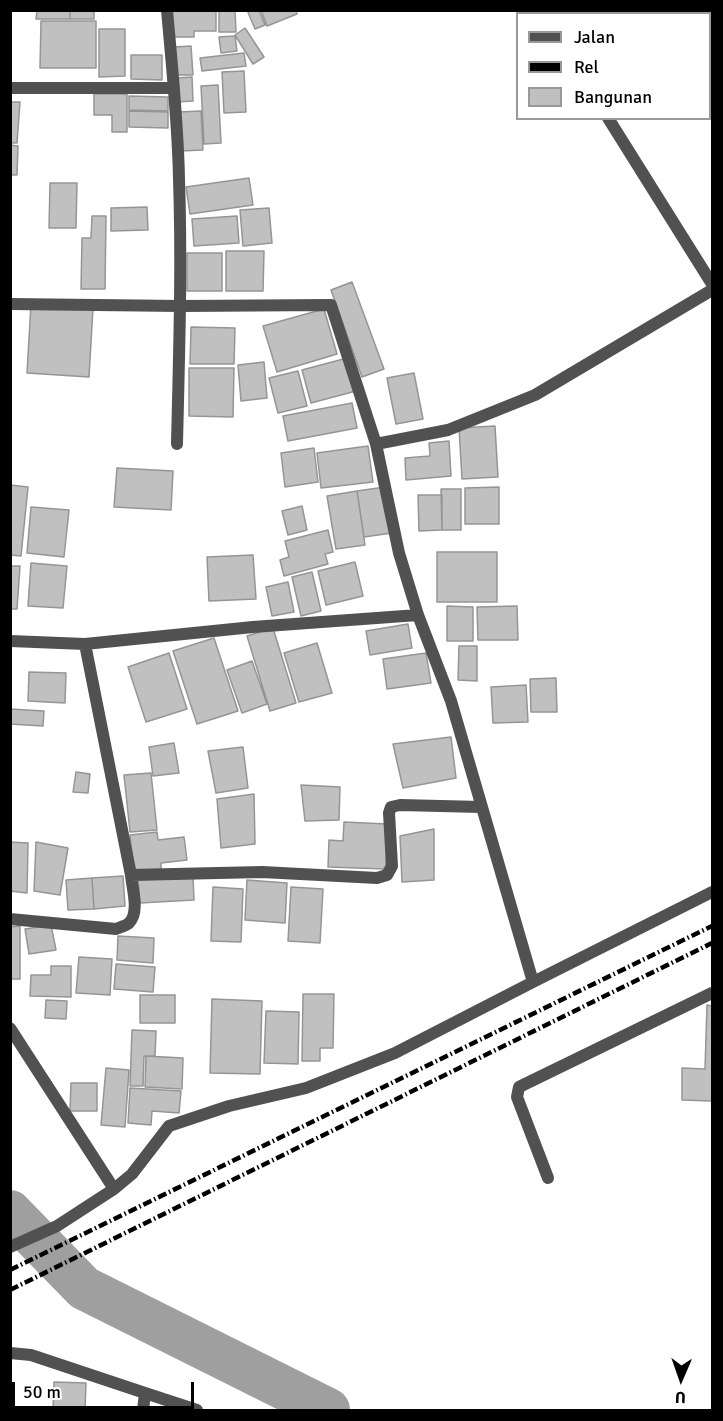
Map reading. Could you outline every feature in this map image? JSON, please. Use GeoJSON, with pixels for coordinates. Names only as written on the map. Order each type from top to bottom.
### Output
{"type":"FeatureCollection","features":[{"type":"Feature","properties":{"kind":"street"},"geometry":{"type":"LineString","coordinates":[[167,10],[179,179],[181,306],[177,444]]}},
{"type":"Feature","properties":{"kind":"street"},"geometry":{"type":"LineString","coordinates":[[10,88],[174,88]]}},
{"type":"Feature","properties":{"kind":"street"},"geometry":{"type":"LineString","coordinates":[[609,120],[712,284]]}},
{"type":"Feature","properties":{"kind":"street"},"geometry":{"type":"LineString","coordinates":[[376,444],[448,430],[535,395],[712,290]]}},
{"type":"Feature","properties":{"kind":"street"},"geometry":{"type":"LineString","coordinates":[[10,304],[331,305],[376,444],[399,553],[418,615],[451,701],[532,982]]}},
{"type":"Feature","properties":{"kind":"street"},"geometry":{"type":"LineString","coordinates":[[10,641],[85,644],[253,627],[418,615]]}},
{"type":"Feature","properties":{"kind":"street"},"geometry":{"type":"LineString","coordinates":[[10,919],[116,929],[128,924],[133,917],[135,908],[131,875],[85,644]]}},
{"type":"Feature","properties":{"kind":"street"},"geometry":{"type":"LineString","coordinates":[[131,875],[262,872],[376,878],[387,875],[392,866],[389,813],[391,807],[400,805],[481,807]]}},
{"type":"Feature","properties":{"kind":"street"},"geometry":{"type":"LineString","coordinates":[[10,1247],[57,1226],[114,1189],[132,1174],[169,1126],[229,1106],[306,1088],[395,1053],[712,892]]}},
{"type":"Feature","properties":{"kind":"street"},"geometry":{"type":"LineString","coordinates":[[548,1178],[516,1097],[519,1088],[712,993]]}},
{"type":"Feature","properties":{"kind":"street"},"geometry":{"type":"LineString","coordinates":[[10,1028],[114,1189]]}},
{"type":"Feature","properties":{"kind":"street"},"geometry":{"type":"LineString","coordinates":[[10,1353],[31,1355],[197,1410]]}},
{"type":"Feature","properties":{"kind":"street"},"geometry":{"type":"LineString","coordinates":[[143,1410],[144,1393]]}},
{"type":"Feature","properties":{"kind":"building"},"geometry":{"type":"Polygon","coordinates":[[[37,10],[70,10],[70,19],[36,19],[37,10]]]}},
{"type":"Feature","properties":{"kind":"building"},"geometry":{"type":"Polygon","coordinates":[[[70,10],[94,10],[94,19],[70,19],[70,10]]]}},
{"type":"Feature","properties":{"kind":"building"},"geometry":{"type":"Polygon","coordinates":[[[172,10],[216,10],[216,31],[194,31],[194,37],[172,37],[172,10]]]}},
{"type":"Feature","properties":{"kind":"building"},"geometry":{"type":"Polygon","coordinates":[[[219,10],[235,10],[236,32],[219,32],[219,10]]]}},
{"type":"Feature","properties":{"kind":"building"},"geometry":{"type":"Polygon","coordinates":[[[247,10],[259,10],[265,25],[255,29],[247,10]]]}},
{"type":"Feature","properties":{"kind":"building"},"geometry":{"type":"Polygon","coordinates":[[[261,10],[296,10],[297,14],[267,26],[261,10]]]}},
{"type":"Feature","properties":{"kind":"building"},"geometry":{"type":"Polygon","coordinates":[[[41,21],[96,21],[96,68],[40,68],[41,21]]]}},
{"type":"Feature","properties":{"kind":"building"},"geometry":{"type":"Polygon","coordinates":[[[245,28],[264,57],[253,64],[235,35],[245,28]]]}},
{"type":"Feature","properties":{"kind":"building"},"geometry":{"type":"Polygon","coordinates":[[[99,29],[125,29],[125,76],[99,77],[99,29]]]}},
{"type":"Feature","properties":{"kind":"building"},"geometry":{"type":"Polygon","coordinates":[[[235,36],[237,51],[221,53],[219,37],[235,36]]]}},
{"type":"Feature","properties":{"kind":"building"},"geometry":{"type":"Polygon","coordinates":[[[191,46],[193,75],[176,75],[174,47],[191,46]]]}},
{"type":"Feature","properties":{"kind":"building"},"geometry":{"type":"Polygon","coordinates":[[[244,53],[246,66],[202,71],[200,58],[244,53]]]}},
{"type":"Feature","properties":{"kind":"building"},"geometry":{"type":"Polygon","coordinates":[[[131,55],[162,55],[162,80],[131,79],[131,55]]]}},
{"type":"Feature","properties":{"kind":"building"},"geometry":{"type":"Polygon","coordinates":[[[244,71],[246,112],[224,113],[222,72],[244,71]]]}},
{"type":"Feature","properties":{"kind":"building"},"geometry":{"type":"Polygon","coordinates":[[[192,77],[193,101],[177,102],[176,78],[192,77]]]}},
{"type":"Feature","properties":{"kind":"building"},"geometry":{"type":"Polygon","coordinates":[[[218,85],[221,143],[204,144],[201,86],[218,85]]]}},
{"type":"Feature","properties":{"kind":"building"},"geometry":{"type":"Polygon","coordinates":[[[94,94],[127,94],[127,132],[112,132],[112,115],[94,115],[94,94]]]}},
{"type":"Feature","properties":{"kind":"building"},"geometry":{"type":"Polygon","coordinates":[[[129,96],[168,97],[168,111],[129,110],[129,96]]]}},
{"type":"Feature","properties":{"kind":"building"},"geometry":{"type":"Polygon","coordinates":[[[10,102],[20,102],[17,143],[10,143],[10,102]]]}},
{"type":"Feature","properties":{"kind":"building"},"geometry":{"type":"Polygon","coordinates":[[[129,111],[168,112],[168,128],[129,127],[129,111]]]}},
{"type":"Feature","properties":{"kind":"building"},"geometry":{"type":"Polygon","coordinates":[[[201,111],[203,150],[180,151],[178,112],[201,111]]]}},
{"type":"Feature","properties":{"kind":"building"},"geometry":{"type":"Polygon","coordinates":[[[10,145],[18,146],[17,175],[10,175],[10,145]]]}},
{"type":"Feature","properties":{"kind":"building"},"geometry":{"type":"Polygon","coordinates":[[[249,178],[253,205],[190,214],[186,187],[249,178]]]}},
{"type":"Feature","properties":{"kind":"building"},"geometry":{"type":"Polygon","coordinates":[[[50,183],[77,183],[76,228],[49,228],[50,183]]]}},
{"type":"Feature","properties":{"kind":"building"},"geometry":{"type":"Polygon","coordinates":[[[147,207],[148,230],[111,231],[111,208],[147,207]]]}},
{"type":"Feature","properties":{"kind":"building"},"geometry":{"type":"Polygon","coordinates":[[[269,208],[272,243],[243,246],[240,210],[269,208]]]}},
{"type":"Feature","properties":{"kind":"building"},"geometry":{"type":"Polygon","coordinates":[[[92,216],[106,216],[105,289],[81,289],[82,238],[91,238],[92,216]]]}},
{"type":"Feature","properties":{"kind":"building"},"geometry":{"type":"Polygon","coordinates":[[[237,216],[239,243],[194,246],[192,219],[237,216]]]}},
{"type":"Feature","properties":{"kind":"building"},"geometry":{"type":"Polygon","coordinates":[[[226,251],[264,251],[263,291],[226,291],[226,251]]]}},
{"type":"Feature","properties":{"kind":"building"},"geometry":{"type":"Polygon","coordinates":[[[187,253],[222,253],[222,291],[187,291],[187,253]]]}},
{"type":"Feature","properties":{"kind":"building"},"geometry":{"type":"Polygon","coordinates":[[[352,282],[384,369],[362,377],[331,290],[352,282]]]}},
{"type":"Feature","properties":{"kind":"building"},"geometry":{"type":"Polygon","coordinates":[[[31,304],[93,308],[89,377],[27,373],[31,304]]]}},
{"type":"Feature","properties":{"kind":"building"},"geometry":{"type":"Polygon","coordinates":[[[324,309],[337,354],[277,372],[263,326],[324,309]]]}},
{"type":"Feature","properties":{"kind":"building"},"geometry":{"type":"Polygon","coordinates":[[[191,327],[235,328],[234,364],[190,364],[191,327]]]}},
{"type":"Feature","properties":{"kind":"building"},"geometry":{"type":"Polygon","coordinates":[[[347,358],[356,391],[311,403],[302,370],[347,358]]]}},
{"type":"Feature","properties":{"kind":"building"},"geometry":{"type":"Polygon","coordinates":[[[264,362],[267,398],[241,401],[238,365],[264,362]]]}},
{"type":"Feature","properties":{"kind":"building"},"geometry":{"type":"Polygon","coordinates":[[[189,368],[234,368],[233,417],[189,416],[189,368]]]}},
{"type":"Feature","properties":{"kind":"building"},"geometry":{"type":"Polygon","coordinates":[[[298,371],[307,406],[278,413],[269,378],[298,371]]]}},
{"type":"Feature","properties":{"kind":"building"},"geometry":{"type":"Polygon","coordinates":[[[414,373],[423,419],[396,424],[387,378],[414,373]]]}},
{"type":"Feature","properties":{"kind":"building"},"geometry":{"type":"Polygon","coordinates":[[[352,403],[357,428],[288,441],[283,416],[352,403]]]}},
{"type":"Feature","properties":{"kind":"building"},"geometry":{"type":"Polygon","coordinates":[[[495,426],[498,477],[462,479],[459,428],[495,426]]]}},
{"type":"Feature","properties":{"kind":"building"},"geometry":{"type":"Polygon","coordinates":[[[449,441],[451,476],[406,480],[405,458],[430,456],[429,443],[449,441]]]}},
{"type":"Feature","properties":{"kind":"building"},"geometry":{"type":"Polygon","coordinates":[[[368,446],[373,482],[321,488],[317,453],[368,446]]]}},
{"type":"Feature","properties":{"kind":"building"},"geometry":{"type":"Polygon","coordinates":[[[314,448],[318,482],[285,487],[281,453],[314,448]]]}},
{"type":"Feature","properties":{"kind":"building"},"geometry":{"type":"Polygon","coordinates":[[[117,468],[173,471],[171,510],[114,507],[117,468]]]}},
{"type":"Feature","properties":{"kind":"building"},"geometry":{"type":"Polygon","coordinates":[[[10,485],[28,487],[21,556],[10,555],[10,485]]]}},
{"type":"Feature","properties":{"kind":"building"},"geometry":{"type":"Polygon","coordinates":[[[385,487],[392,533],[364,537],[357,491],[385,487]]]}},
{"type":"Feature","properties":{"kind":"building"},"geometry":{"type":"Polygon","coordinates":[[[499,487],[499,524],[465,524],[465,488],[499,487]]]}},
{"type":"Feature","properties":{"kind":"building"},"geometry":{"type":"Polygon","coordinates":[[[441,489],[461,489],[461,530],[442,530],[441,489]]]}},
{"type":"Feature","properties":{"kind":"building"},"geometry":{"type":"Polygon","coordinates":[[[357,491],[365,545],[336,549],[327,496],[357,491]]]}},
{"type":"Feature","properties":{"kind":"building"},"geometry":{"type":"Polygon","coordinates":[[[418,495],[442,495],[442,530],[419,531],[418,495]]]}},
{"type":"Feature","properties":{"kind":"building"},"geometry":{"type":"Polygon","coordinates":[[[302,506],[307,530],[288,535],[282,511],[302,506]]]}},
{"type":"Feature","properties":{"kind":"building"},"geometry":{"type":"Polygon","coordinates":[[[31,507],[69,510],[64,557],[27,553],[31,507]]]}},
{"type":"Feature","properties":{"kind":"building"},"geometry":{"type":"Polygon","coordinates":[[[328,530],[333,552],[325,554],[328,564],[284,576],[280,560],[289,557],[285,541],[328,530]]]}},
{"type":"Feature","properties":{"kind":"building"},"geometry":{"type":"Polygon","coordinates":[[[437,552],[497,552],[497,602],[437,602],[437,552]]]}},
{"type":"Feature","properties":{"kind":"building"},"geometry":{"type":"Polygon","coordinates":[[[253,555],[256,599],[209,601],[207,557],[253,555]]]}},
{"type":"Feature","properties":{"kind":"building"},"geometry":{"type":"Polygon","coordinates":[[[355,562],[363,596],[326,605],[318,571],[355,562]]]}},
{"type":"Feature","properties":{"kind":"building"},"geometry":{"type":"Polygon","coordinates":[[[31,563],[67,566],[63,608],[28,606],[31,563]]]}},
{"type":"Feature","properties":{"kind":"building"},"geometry":{"type":"Polygon","coordinates":[[[10,566],[20,566],[17,609],[10,609],[10,566]]]}},
{"type":"Feature","properties":{"kind":"building"},"geometry":{"type":"Polygon","coordinates":[[[312,572],[321,611],[301,616],[292,577],[312,572]]]}},
{"type":"Feature","properties":{"kind":"building"},"geometry":{"type":"Polygon","coordinates":[[[288,582],[294,612],[272,616],[266,587],[288,582]]]}},
{"type":"Feature","properties":{"kind":"building"},"geometry":{"type":"Polygon","coordinates":[[[447,606],[473,607],[473,641],[447,641],[447,606]]]}},
{"type":"Feature","properties":{"kind":"building"},"geometry":{"type":"Polygon","coordinates":[[[517,606],[518,640],[478,640],[477,607],[517,606]]]}},
{"type":"Feature","properties":{"kind":"building"},"geometry":{"type":"Polygon","coordinates":[[[408,624],[412,648],[370,655],[366,631],[408,624]]]}},
{"type":"Feature","properties":{"kind":"building"},"geometry":{"type":"Polygon","coordinates":[[[273,628],[296,703],[270,711],[247,636],[273,628]]]}},
{"type":"Feature","properties":{"kind":"building"},"geometry":{"type":"Polygon","coordinates":[[[214,638],[238,711],[197,724],[173,651],[214,638]]]}},
{"type":"Feature","properties":{"kind":"building"},"geometry":{"type":"Polygon","coordinates":[[[317,643],[332,693],[299,702],[284,653],[317,643]]]}},
{"type":"Feature","properties":{"kind":"building"},"geometry":{"type":"Polygon","coordinates":[[[459,646],[477,646],[477,681],[458,680],[459,646]]]}},
{"type":"Feature","properties":{"kind":"building"},"geometry":{"type":"Polygon","coordinates":[[[169,653],[187,709],[146,722],[128,667],[169,653]]]}},
{"type":"Feature","properties":{"kind":"building"},"geometry":{"type":"Polygon","coordinates":[[[426,653],[431,683],[387,689],[383,659],[426,653]]]}},
{"type":"Feature","properties":{"kind":"building"},"geometry":{"type":"Polygon","coordinates":[[[252,661],[267,704],[242,713],[227,670],[252,661]]]}},
{"type":"Feature","properties":{"kind":"building"},"geometry":{"type":"Polygon","coordinates":[[[29,672],[66,673],[65,703],[28,701],[29,672]]]}},
{"type":"Feature","properties":{"kind":"building"},"geometry":{"type":"Polygon","coordinates":[[[556,678],[557,712],[531,712],[530,679],[556,678]]]}},
{"type":"Feature","properties":{"kind":"building"},"geometry":{"type":"Polygon","coordinates":[[[526,685],[528,722],[493,723],[491,687],[526,685]]]}},
{"type":"Feature","properties":{"kind":"building"},"geometry":{"type":"Polygon","coordinates":[[[10,709],[44,711],[43,726],[10,724],[10,709]]]}},
{"type":"Feature","properties":{"kind":"building"},"geometry":{"type":"Polygon","coordinates":[[[451,737],[456,778],[403,788],[393,744],[451,737]]]}},
{"type":"Feature","properties":{"kind":"building"},"geometry":{"type":"Polygon","coordinates":[[[174,743],[179,773],[153,776],[149,747],[174,743]]]}},
{"type":"Feature","properties":{"kind":"building"},"geometry":{"type":"Polygon","coordinates":[[[243,747],[248,788],[216,793],[208,751],[243,747]]]}},
{"type":"Feature","properties":{"kind":"building"},"geometry":{"type":"Polygon","coordinates":[[[76,772],[90,774],[88,793],[73,792],[76,772]]]}},
{"type":"Feature","properties":{"kind":"building"},"geometry":{"type":"Polygon","coordinates":[[[151,773],[157,830],[130,832],[124,775],[151,773]]]}},
{"type":"Feature","properties":{"kind":"building"},"geometry":{"type":"Polygon","coordinates":[[[301,785],[340,787],[339,820],[305,821],[301,785]]]}},
{"type":"Feature","properties":{"kind":"building"},"geometry":{"type":"Polygon","coordinates":[[[254,794],[255,844],[221,848],[217,799],[254,794]]]}},
{"type":"Feature","properties":{"kind":"building"},"geometry":{"type":"Polygon","coordinates":[[[344,822],[387,824],[386,869],[328,867],[329,840],[343,841],[344,822]]]}},
{"type":"Feature","properties":{"kind":"building"},"geometry":{"type":"Polygon","coordinates":[[[434,829],[434,880],[402,882],[400,836],[434,829]]]}},
{"type":"Feature","properties":{"kind":"building"},"geometry":{"type":"Polygon","coordinates":[[[157,832],[158,840],[184,837],[187,860],[161,863],[161,869],[134,871],[130,835],[157,832]]]}},
{"type":"Feature","properties":{"kind":"building"},"geometry":{"type":"Polygon","coordinates":[[[10,842],[28,843],[27,893],[10,891],[10,842]]]}},
{"type":"Feature","properties":{"kind":"building"},"geometry":{"type":"Polygon","coordinates":[[[36,842],[68,848],[60,895],[34,891],[36,842]]]}},
{"type":"Feature","properties":{"kind":"building"},"geometry":{"type":"Polygon","coordinates":[[[123,876],[125,906],[94,909],[92,878],[123,876]]]}},
{"type":"Feature","properties":{"kind":"building"},"geometry":{"type":"Polygon","coordinates":[[[193,877],[194,900],[140,903],[138,880],[193,877]]]}},
{"type":"Feature","properties":{"kind":"building"},"geometry":{"type":"Polygon","coordinates":[[[92,878],[94,909],[68,910],[66,880],[92,878]]]}},
{"type":"Feature","properties":{"kind":"building"},"geometry":{"type":"Polygon","coordinates":[[[247,880],[287,883],[285,923],[245,920],[247,880]]]}},
{"type":"Feature","properties":{"kind":"building"},"geometry":{"type":"Polygon","coordinates":[[[213,887],[243,889],[241,942],[211,941],[213,887]]]}},
{"type":"Feature","properties":{"kind":"building"},"geometry":{"type":"Polygon","coordinates":[[[291,887],[323,889],[320,943],[288,941],[291,887]]]}},
{"type":"Feature","properties":{"kind":"building"},"geometry":{"type":"Polygon","coordinates":[[[51,925],[56,950],[29,954],[25,929],[51,925]]]}},
{"type":"Feature","properties":{"kind":"building"},"geometry":{"type":"Polygon","coordinates":[[[20,926],[20,979],[10,979],[10,927],[20,926]]]}},
{"type":"Feature","properties":{"kind":"building"},"geometry":{"type":"Polygon","coordinates":[[[118,936],[154,938],[153,963],[117,960],[118,936]]]}},
{"type":"Feature","properties":{"kind":"building"},"geometry":{"type":"Polygon","coordinates":[[[79,957],[112,959],[110,995],[76,993],[79,957]]]}},
{"type":"Feature","properties":{"kind":"building"},"geometry":{"type":"Polygon","coordinates":[[[116,964],[155,967],[153,992],[114,989],[116,964]]]}},
{"type":"Feature","properties":{"kind":"building"},"geometry":{"type":"Polygon","coordinates":[[[51,966],[71,966],[71,997],[30,996],[31,975],[51,975],[51,966]]]}},
{"type":"Feature","properties":{"kind":"building"},"geometry":{"type":"Polygon","coordinates":[[[303,994],[334,994],[333,1048],[320,1048],[320,1061],[302,1061],[303,994]]]}},
{"type":"Feature","properties":{"kind":"building"},"geometry":{"type":"Polygon","coordinates":[[[140,995],[175,995],[175,1023],[140,1023],[140,995]]]}},
{"type":"Feature","properties":{"kind":"building"},"geometry":{"type":"Polygon","coordinates":[[[212,999],[262,1001],[260,1074],[210,1073],[212,999]]]}},
{"type":"Feature","properties":{"kind":"building"},"geometry":{"type":"Polygon","coordinates":[[[46,1000],[67,1001],[66,1019],[45,1018],[46,1000]]]}},
{"type":"Feature","properties":{"kind":"building"},"geometry":{"type":"Polygon","coordinates":[[[707,1005],[712,1006],[712,1101],[682,1100],[682,1068],[705,1069],[707,1005]]]}},
{"type":"Feature","properties":{"kind":"building"},"geometry":{"type":"Polygon","coordinates":[[[266,1011],[299,1012],[298,1064],[264,1063],[266,1011]]]}},
{"type":"Feature","properties":{"kind":"building"},"geometry":{"type":"Polygon","coordinates":[[[132,1030],[156,1031],[155,1056],[144,1056],[143,1086],[130,1086],[132,1030]]]}},
{"type":"Feature","properties":{"kind":"building"},"geometry":{"type":"Polygon","coordinates":[[[146,1056],[183,1058],[182,1089],[145,1087],[146,1056]]]}},
{"type":"Feature","properties":{"kind":"building"},"geometry":{"type":"Polygon","coordinates":[[[106,1068],[129,1070],[125,1127],[101,1125],[106,1068]]]}},
{"type":"Feature","properties":{"kind":"building"},"geometry":{"type":"Polygon","coordinates":[[[71,1083],[97,1083],[97,1111],[70,1111],[71,1083]]]}},
{"type":"Feature","properties":{"kind":"building"},"geometry":{"type":"Polygon","coordinates":[[[130,1088],[181,1091],[179,1113],[152,1111],[151,1125],[128,1123],[130,1088]]]}},
{"type":"Feature","properties":{"kind":"building"},"geometry":{"type":"Polygon","coordinates":[[[54,1382],[86,1383],[85,1410],[53,1410],[54,1382]]]}},
{"type":"Feature","properties":{"kind":"waterway"},"geometry":{"type":"LineString","coordinates":[[10,1212],[84,1288],[328,1410]]}},
{"type":"Feature","properties":{"kind":"railway"},"geometry":{"type":"LineString","coordinates":[[10,1270],[712,926]]}},
{"type":"Feature","properties":{"kind":"railway"},"geometry":{"type":"LineString","coordinates":[[10,1290],[712,943]]}}]}
